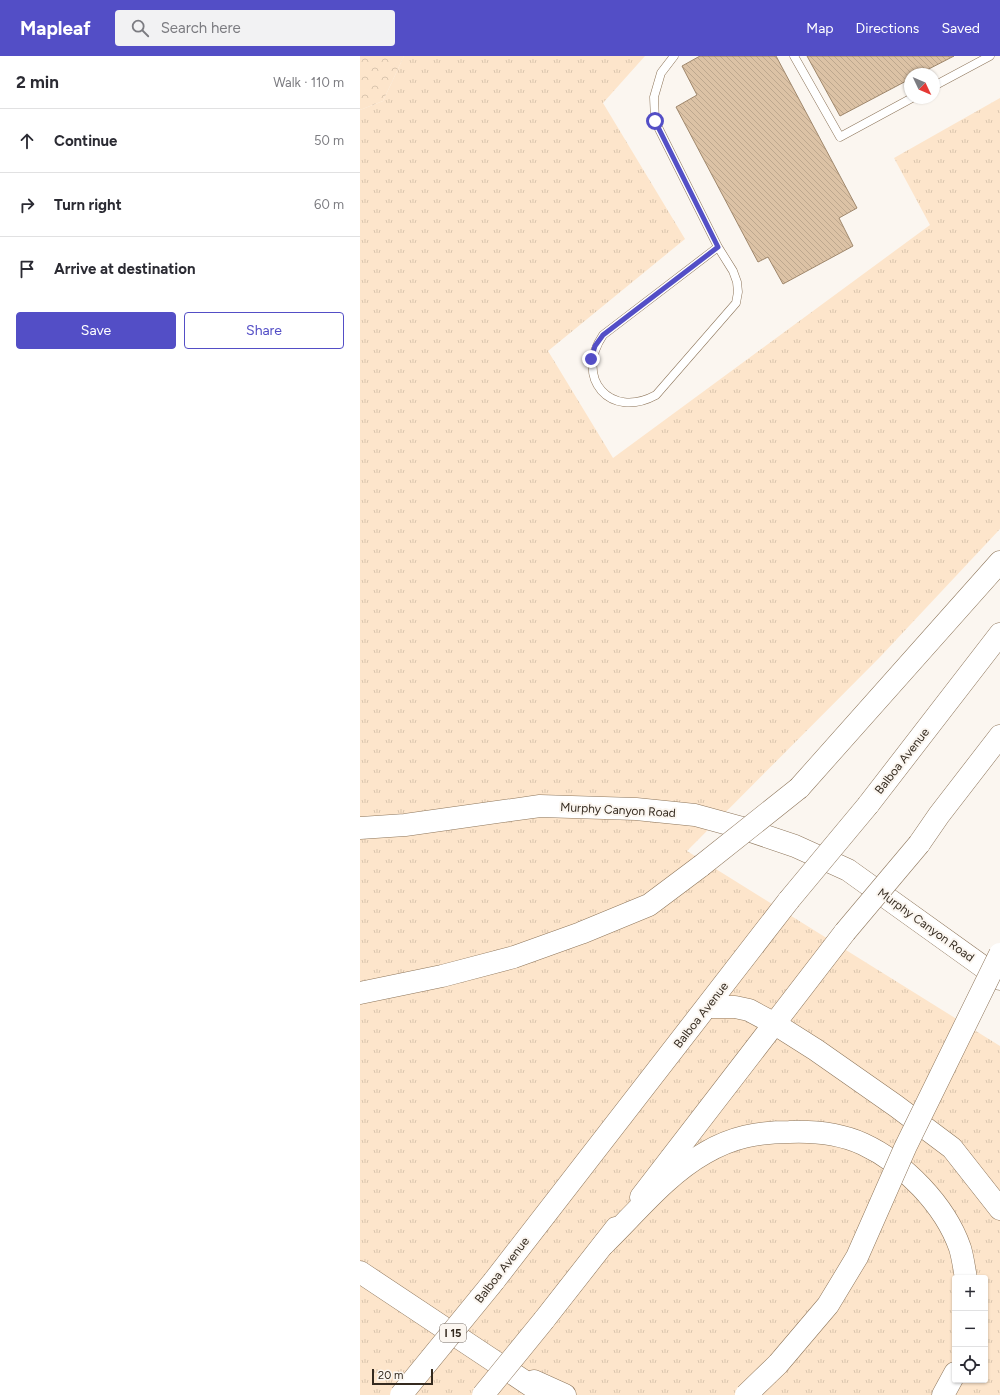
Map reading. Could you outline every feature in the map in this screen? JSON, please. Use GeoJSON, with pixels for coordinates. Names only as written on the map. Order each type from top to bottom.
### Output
{"type":"FeatureCollection","features":[{"type":"Feature","properties":{"kind":"main road"},"geometry":{"type":"LineString","coordinates":[[360,993],[442,976],[514,957],[575,935],[649,905],[701,866],[798,788],[1000,562]]}},
{"type":"Feature","properties":{"kind":"main road","name":"Balboa Avenue"},"geometry":{"type":"LineString","coordinates":[[401,1395],[494,1281],[789,900],[868,804],[1000,634]]}},
{"type":"Feature","properties":{"kind":"main road"},"geometry":{"type":"LineString","coordinates":[[483,1395],[604,1244],[845,932],[919,844],[939,815],[1000,736]]}},
{"type":"Feature","properties":{"kind":"main road","name":"Murphy Canyon Road"},"geometry":{"type":"LineString","coordinates":[[360,828],[405,825],[540,806],[636,808],[695,815],[739,827],[795,846],[848,870],[1000,979]]}},
{"type":"Feature","properties":{"kind":"main road"},"geometry":{"type":"LineString","coordinates":[[746,1395],[778,1364],[828,1305],[857,1258],[905,1148],[1000,954]]}},
{"type":"Feature","properties":{"kind":"main road"},"geometry":{"type":"LineString","coordinates":[[707,1007],[735,1006],[749,1010],[775,1024],[896,1106],[952,1148],[1000,1209]]}},
{"type":"Feature","properties":{"kind":"main road"},"geometry":{"type":"LineString","coordinates":[[604,1244],[674,1174],[705,1153],[739,1137],[758,1132],[804,1132],[833,1135],[862,1144],[893,1161],[921,1187],[940,1210],[960,1248],[965,1275]]}},
{"type":"Feature","properties":{"kind":"main road","name":"I 15"},"geometry":{"type":"LineString","coordinates":[[360,1272],[512,1371],[545,1395]]}},
{"type":"Feature","properties":{"kind":"main road"},"geometry":{"type":"LineString","coordinates":[[512,1371],[565,1395]]}},
{"type":"Feature","properties":{"kind":"main road"},"geometry":{"type":"LineString","coordinates":[[943,1395],[952,1378]]}},
{"type":"Feature","properties":{"kind":"lane"},"geometry":{"type":"LineString","coordinates":[[674,56],[661,73],[654,97],[655,121],[718,247],[733,272],[737,282],[736,303],[656,395],[644,402],[631,404],[618,401],[606,395],[597,385],[592,372],[591,359],[595,346],[603,335],[718,247]]}},
{"type":"Feature","properties":{"kind":"lane"},"geometry":{"type":"LineString","coordinates":[[794,56],[840,137],[904,102]]}},
{"type":"Feature","properties":{"kind":"lane"},"geometry":{"type":"LineString","coordinates":[[940,83],[990,56]]}},
{"type":"Feature","properties":{"kind":"green space"},"geometry":{"type":"Polygon","coordinates":[[[360,56],[404,56],[383,101],[360,110],[360,56]]]}},
{"type":"Feature","properties":{"kind":"green space"},"geometry":{"type":"Polygon","coordinates":[[[404,56],[645,56],[603,103],[685,239],[548,351],[613,458],[930,225],[894,158],[1000,98],[1000,529],[880,657],[687,851],[1000,1046],[1000,1395],[360,1395],[360,110],[383,101],[404,56]]]}},
{"type":"Feature","properties":{"kind":"building"},"geometry":{"type":"Polygon","coordinates":[[[700,56],[776,56],[857,208],[839,218],[853,246],[783,284],[768,257],[758,262],[676,107],[697,95],[682,66],[700,56]]]}},
{"type":"Feature","properties":{"kind":"building"},"geometry":{"type":"Polygon","coordinates":[[[807,56],[954,56],[931,68],[904,68],[904,82],[840,116],[807,56]]]}},
{"type":"Feature","properties":{"kind":"route"},"geometry":{"type":"LineString","coordinates":[[591,359],[595,346],[603,335],[718,247],[655,121]]}}]}
